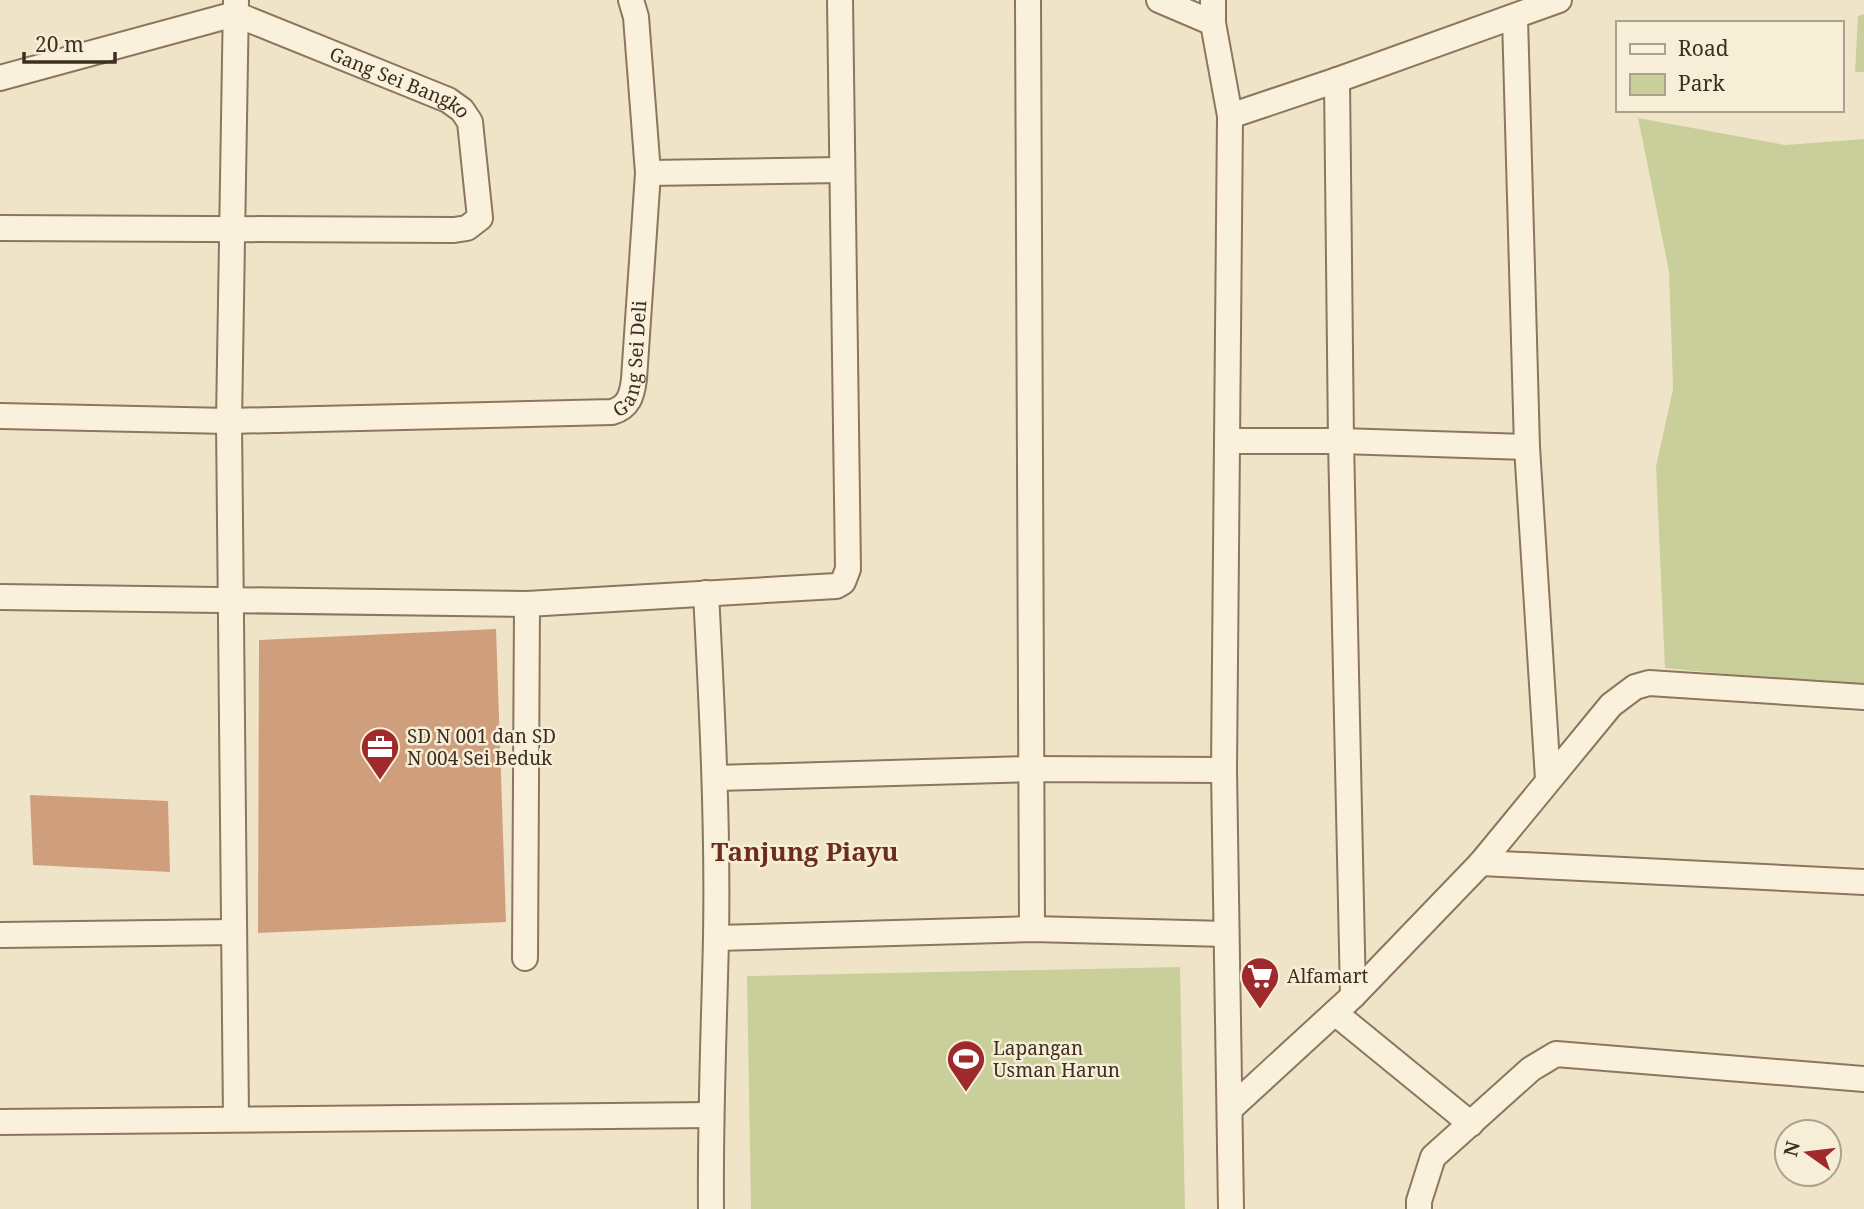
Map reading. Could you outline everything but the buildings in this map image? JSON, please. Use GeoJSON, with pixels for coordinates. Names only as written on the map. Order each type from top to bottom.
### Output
{"type":"FeatureCollection","features":[{"type":"Feature","properties":{"kind":"street","name":"Gang Sei Deli"},"geometry":{"type":"LineString","coordinates":[[229,421],[612,412],[625,406],[632,395],[634,379],[648,173],[636,18],[631,0]]}},
{"type":"Feature","properties":{"kind":"street"},"geometry":{"type":"LineString","coordinates":[[0,597],[527,604],[836,586],[843,582],[848,569],[840,0]]}},
{"type":"Feature","properties":{"kind":"street"},"geometry":{"type":"LineString","coordinates":[[1028,0],[1032,929]]}},
{"type":"Feature","properties":{"kind":"street"},"geometry":{"type":"LineString","coordinates":[[1159,0],[1213,11],[1230,116],[1224,771],[1231,1209]]}},
{"type":"Feature","properties":{"kind":"street"},"geometry":{"type":"LineString","coordinates":[[1230,116],[1515,18],[1559,0]]}},
{"type":"Feature","properties":{"kind":"street"},"geometry":{"type":"LineString","coordinates":[[0,78],[236,7],[229,421],[236,1119]]}},
{"type":"Feature","properties":{"kind":"street","name":"Gang Sei Bangko"},"geometry":{"type":"LineString","coordinates":[[232,230],[454,230],[467,228],[480,218],[470,122],[462,110],[448,100],[236,7]]}},
{"type":"Feature","properties":{"kind":"street"},"geometry":{"type":"LineString","coordinates":[[1515,18],[1527,447],[1548,779]]}},
{"type":"Feature","properties":{"kind":"street"},"geometry":{"type":"LineString","coordinates":[[1337,80],[1353,996]]}},
{"type":"Feature","properties":{"kind":"street"},"geometry":{"type":"LineString","coordinates":[[648,173],[842,170]]}},
{"type":"Feature","properties":{"kind":"street"},"geometry":{"type":"LineString","coordinates":[[0,229],[232,230]]}},
{"type":"Feature","properties":{"kind":"street"},"geometry":{"type":"LineString","coordinates":[[0,416],[229,421]]}},
{"type":"Feature","properties":{"kind":"street"},"geometry":{"type":"LineString","coordinates":[[1229,441],[1342,441],[1527,447]]}},
{"type":"Feature","properties":{"kind":"street"},"geometry":{"type":"LineString","coordinates":[[706,593],[716,778],[711,1209]]}},
{"type":"Feature","properties":{"kind":"street"},"geometry":{"type":"LineString","coordinates":[[525,958],[527,604]]}},
{"type":"Feature","properties":{"kind":"street"},"geometry":{"type":"LineString","coordinates":[[1230,1109],[1353,996],[1481,863],[1611,705],[1634,687],[1649,683],[1864,697]]}},
{"type":"Feature","properties":{"kind":"street"},"geometry":{"type":"LineString","coordinates":[[716,778],[1031,769],[1224,771]]}},
{"type":"Feature","properties":{"kind":"street"},"geometry":{"type":"LineString","coordinates":[[1481,863],[1864,882]]}},
{"type":"Feature","properties":{"kind":"street"},"geometry":{"type":"LineString","coordinates":[[716,938],[1032,929],[1226,934]]}},
{"type":"Feature","properties":{"kind":"street"},"geometry":{"type":"LineString","coordinates":[[0,935],[234,932]]}},
{"type":"Feature","properties":{"kind":"street"},"geometry":{"type":"LineString","coordinates":[[1335,1013],[1471,1124]]}},
{"type":"Feature","properties":{"kind":"street"},"geometry":{"type":"LineString","coordinates":[[1419,1209],[1433,1157],[1531,1069],[1556,1054],[1864,1079]]}},
{"type":"Feature","properties":{"kind":"street"},"geometry":{"type":"LineString","coordinates":[[0,1122],[710,1115]]}},
{"type":"Feature","properties":{"kind":"green space"},"geometry":{"type":"Polygon","coordinates":[[[1864,14],[1864,72],[1855,72],[1858,16],[1864,14]]]}},
{"type":"Feature","properties":{"kind":"green space"},"geometry":{"type":"Polygon","coordinates":[[[1638,118],[1785,145],[1864,139],[1864,688],[1665,668],[1656,467],[1673,389],[1669,271],[1638,118]]]}},
{"type":"Feature","properties":{"kind":"green space","name":"Lapangan Usman Harun"},"geometry":{"type":"Polygon","coordinates":[[[1180,967],[1185,1209],[751,1209],[747,976],[1180,967]]]}},
{"type":"Feature","properties":{"kind":"place","name":"SD N 001 dan SD N 004 Sei Beduk"},"geometry":{"type":"Point","coordinates":[380,781]}},
{"type":"Feature","properties":{"kind":"place","name":"Alfamart"},"geometry":{"type":"Point","coordinates":[1260,1010]}},
{"type":"Feature","properties":{"kind":"place","name":"Lapangan Usman Harun"},"geometry":{"type":"Point","coordinates":[966,1093]}},
{"type":"Feature","properties":{"kind":"district","name":"Tanjung Piayu"},"geometry":{"type":"Point","coordinates":[805,852]}}]}
